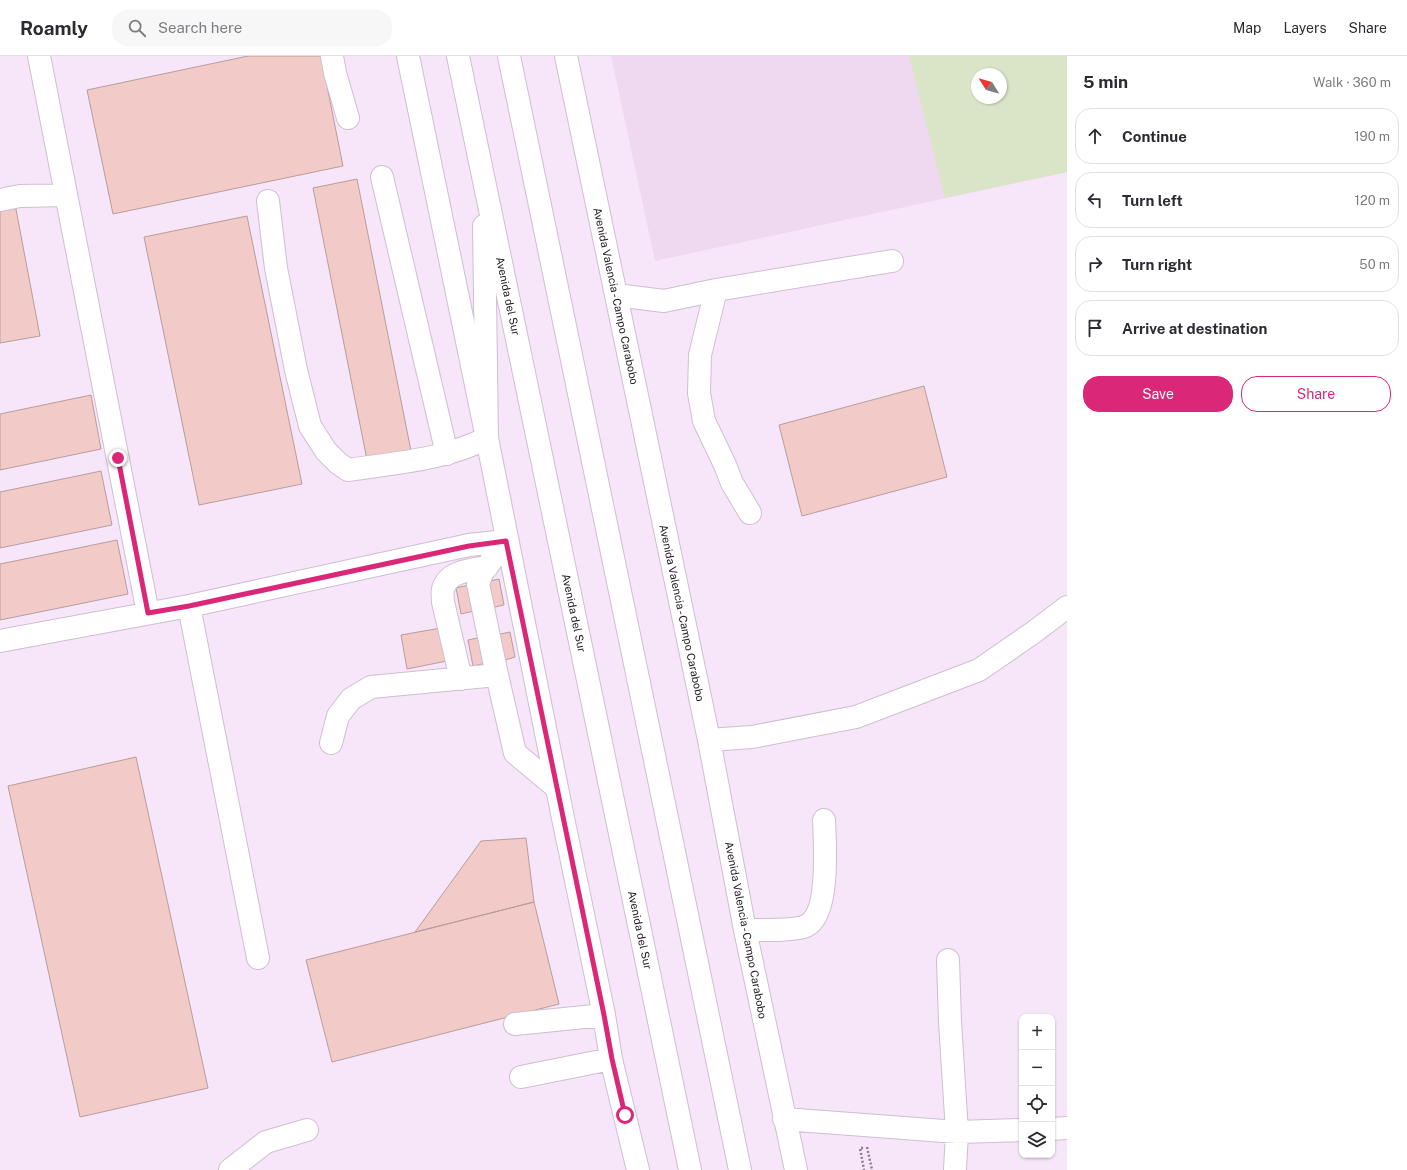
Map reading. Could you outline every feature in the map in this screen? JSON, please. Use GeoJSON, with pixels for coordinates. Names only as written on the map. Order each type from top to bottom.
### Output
{"type":"FeatureCollection","features":[{"type":"Feature","properties":{"kind":"main road"},"geometry":{"type":"LineString","coordinates":[[39,56],[148,613]]}},
{"type":"Feature","properties":{"kind":"main road"},"geometry":{"type":"LineString","coordinates":[[332,56],[348,118]]}},
{"type":"Feature","properties":{"kind":"main road"},"geometry":{"type":"LineString","coordinates":[[408,56],[487,438],[506,541],[612,1059],[638,1170]]}},
{"type":"Feature","properties":{"kind":"main road","name":"Avenida del Sur"},"geometry":{"type":"LineString","coordinates":[[458,56],[690,1170]]}},
{"type":"Feature","properties":{"kind":"main road"},"geometry":{"type":"LineString","coordinates":[[509,56],[740,1170]]}},
{"type":"Feature","properties":{"kind":"main road","name":"Avenida Valencia - Campo Carabobo"},"geometry":{"type":"LineString","coordinates":[[566,56],[709,740],[745,930],[796,1170]]}},
{"type":"Feature","properties":{"kind":"main road"},"geometry":{"type":"LineString","coordinates":[[483,174],[487,438]]}},
{"type":"Feature","properties":{"kind":"main road"},"geometry":{"type":"LineString","coordinates":[[382,178],[447,454]]}},
{"type":"Feature","properties":{"kind":"main road"},"geometry":{"type":"LineString","coordinates":[[0,200],[20,196],[66,195]]}},
{"type":"Feature","properties":{"kind":"main road"},"geometry":{"type":"LineString","coordinates":[[268,201],[276,268],[296,370],[310,426],[326,451],[338,463],[348,470],[447,454],[470,447],[487,438]]}},
{"type":"Feature","properties":{"kind":"main road"},"geometry":{"type":"LineString","coordinates":[[616,295],[664,301],[716,290],[892,261]]}},
{"type":"Feature","properties":{"kind":"main road"},"geometry":{"type":"LineString","coordinates":[[716,290],[700,355],[699,393],[704,421],[726,465],[732,483],[750,513]]}},
{"type":"Feature","properties":{"kind":"main road"},"geometry":{"type":"LineString","coordinates":[[506,541],[482,573],[478,584],[515,753],[557,788]]}},
{"type":"Feature","properties":{"kind":"main road"},"geometry":{"type":"LineString","coordinates":[[0,641],[189,606],[462,547],[506,541]]}},
{"type":"Feature","properties":{"kind":"main road"},"geometry":{"type":"LineString","coordinates":[[461,679],[443,602],[443,590],[447,582],[455,574],[486,567]]}},
{"type":"Feature","properties":{"kind":"main road"},"geometry":{"type":"LineString","coordinates":[[189,606],[258,958]]}},
{"type":"Feature","properties":{"kind":"main road"},"geometry":{"type":"LineString","coordinates":[[709,740],[752,737],[856,717],[979,670],[1067,607]]}},
{"type":"Feature","properties":{"kind":"main road"},"geometry":{"type":"LineString","coordinates":[[331,743],[338,716],[351,699],[371,687],[497,675]]}},
{"type":"Feature","properties":{"kind":"main road"},"geometry":{"type":"LineString","coordinates":[[745,930],[806,926],[816,917],[821,905],[826,862],[824,820]]}},
{"type":"Feature","properties":{"kind":"main road"},"geometry":{"type":"LineString","coordinates":[[948,960],[950,1022],[957,1132],[955,1170]]}},
{"type":"Feature","properties":{"kind":"main road"},"geometry":{"type":"LineString","coordinates":[[515,1024],[604,1015]]}},
{"type":"Feature","properties":{"kind":"main road"},"geometry":{"type":"LineString","coordinates":[[521,1077],[612,1059]]}},
{"type":"Feature","properties":{"kind":"main road"},"geometry":{"type":"LineString","coordinates":[[784,1119],[957,1132],[1019,1130]]}},
{"type":"Feature","properties":{"kind":"main road"},"geometry":{"type":"LineString","coordinates":[[1055,1129],[1067,1128]]}},
{"type":"Feature","properties":{"kind":"main road"},"geometry":{"type":"LineString","coordinates":[[230,1170],[266,1142],[307,1130]]}},
{"type":"Feature","properties":{"kind":"path"},"geometry":{"type":"LineString","coordinates":[[864,1170],[860,1148],[867,1146],[872,1170]]}},
{"type":"Feature","properties":{"kind":"shaded area"},"geometry":{"type":"Polygon","coordinates":[[[611,56],[1067,56],[1067,172],[655,261],[611,56]]]}},
{"type":"Feature","properties":{"kind":"green space"},"geometry":{"type":"Polygon","coordinates":[[[909,56],[1067,56],[1067,172],[945,198],[909,56]]]}},
{"type":"Feature","properties":{"kind":"building"},"geometry":{"type":"Polygon","coordinates":[[[248,56],[321,56],[343,166],[113,214],[87,90],[248,56]]]}},
{"type":"Feature","properties":{"kind":"building"},"geometry":{"type":"Polygon","coordinates":[[[357,179],[412,456],[368,465],[313,188],[357,179]]]}},
{"type":"Feature","properties":{"kind":"building"},"geometry":{"type":"Polygon","coordinates":[[[15,204],[40,336],[0,343],[0,207],[15,204]]]}},
{"type":"Feature","properties":{"kind":"building"},"geometry":{"type":"Polygon","coordinates":[[[247,216],[302,484],[199,505],[144,237],[247,216]]]}},
{"type":"Feature","properties":{"kind":"building"},"geometry":{"type":"Polygon","coordinates":[[[924,386],[947,477],[802,516],[779,425],[924,386]]]}},
{"type":"Feature","properties":{"kind":"building"},"geometry":{"type":"Polygon","coordinates":[[[91,395],[101,449],[0,470],[0,414],[91,395]]]}},
{"type":"Feature","properties":{"kind":"building"},"geometry":{"type":"Polygon","coordinates":[[[101,471],[112,525],[0,548],[0,492],[101,471]]]}},
{"type":"Feature","properties":{"kind":"building"},"geometry":{"type":"Polygon","coordinates":[[[117,540],[128,594],[0,620],[0,564],[117,540]]]}},
{"type":"Feature","properties":{"kind":"building"},"geometry":{"type":"Polygon","coordinates":[[[499,579],[504,605],[490,608],[485,582],[499,579]]]}},
{"type":"Feature","properties":{"kind":"building"},"geometry":{"type":"Polygon","coordinates":[[[469,585],[474,611],[461,614],[456,588],[469,585]]]}},
{"type":"Feature","properties":{"kind":"building"},"geometry":{"type":"Polygon","coordinates":[[[441,628],[447,661],[407,669],[401,635],[441,628]]]}},
{"type":"Feature","properties":{"kind":"building"},"geometry":{"type":"Polygon","coordinates":[[[510,632],[515,657],[502,661],[496,635],[510,632]]]}},
{"type":"Feature","properties":{"kind":"building"},"geometry":{"type":"Polygon","coordinates":[[[482,637],[487,663],[473,666],[468,640],[482,637]]]}},
{"type":"Feature","properties":{"kind":"building"},"geometry":{"type":"Polygon","coordinates":[[[136,757],[208,1088],[80,1117],[8,786],[136,757]]]}},
{"type":"Feature","properties":{"kind":"building"},"geometry":{"type":"Polygon","coordinates":[[[526,838],[534,902],[415,932],[481,841],[526,838]]]}},
{"type":"Feature","properties":{"kind":"building"},"geometry":{"type":"Polygon","coordinates":[[[534,902],[559,1004],[332,1062],[306,960],[534,902]]]}},
{"type":"Feature","properties":{"kind":"route"},"geometry":{"type":"LineString","coordinates":[[118,458],[148,613],[189,606],[469,546],[506,541],[612,1059],[625,1115]]}}]}
